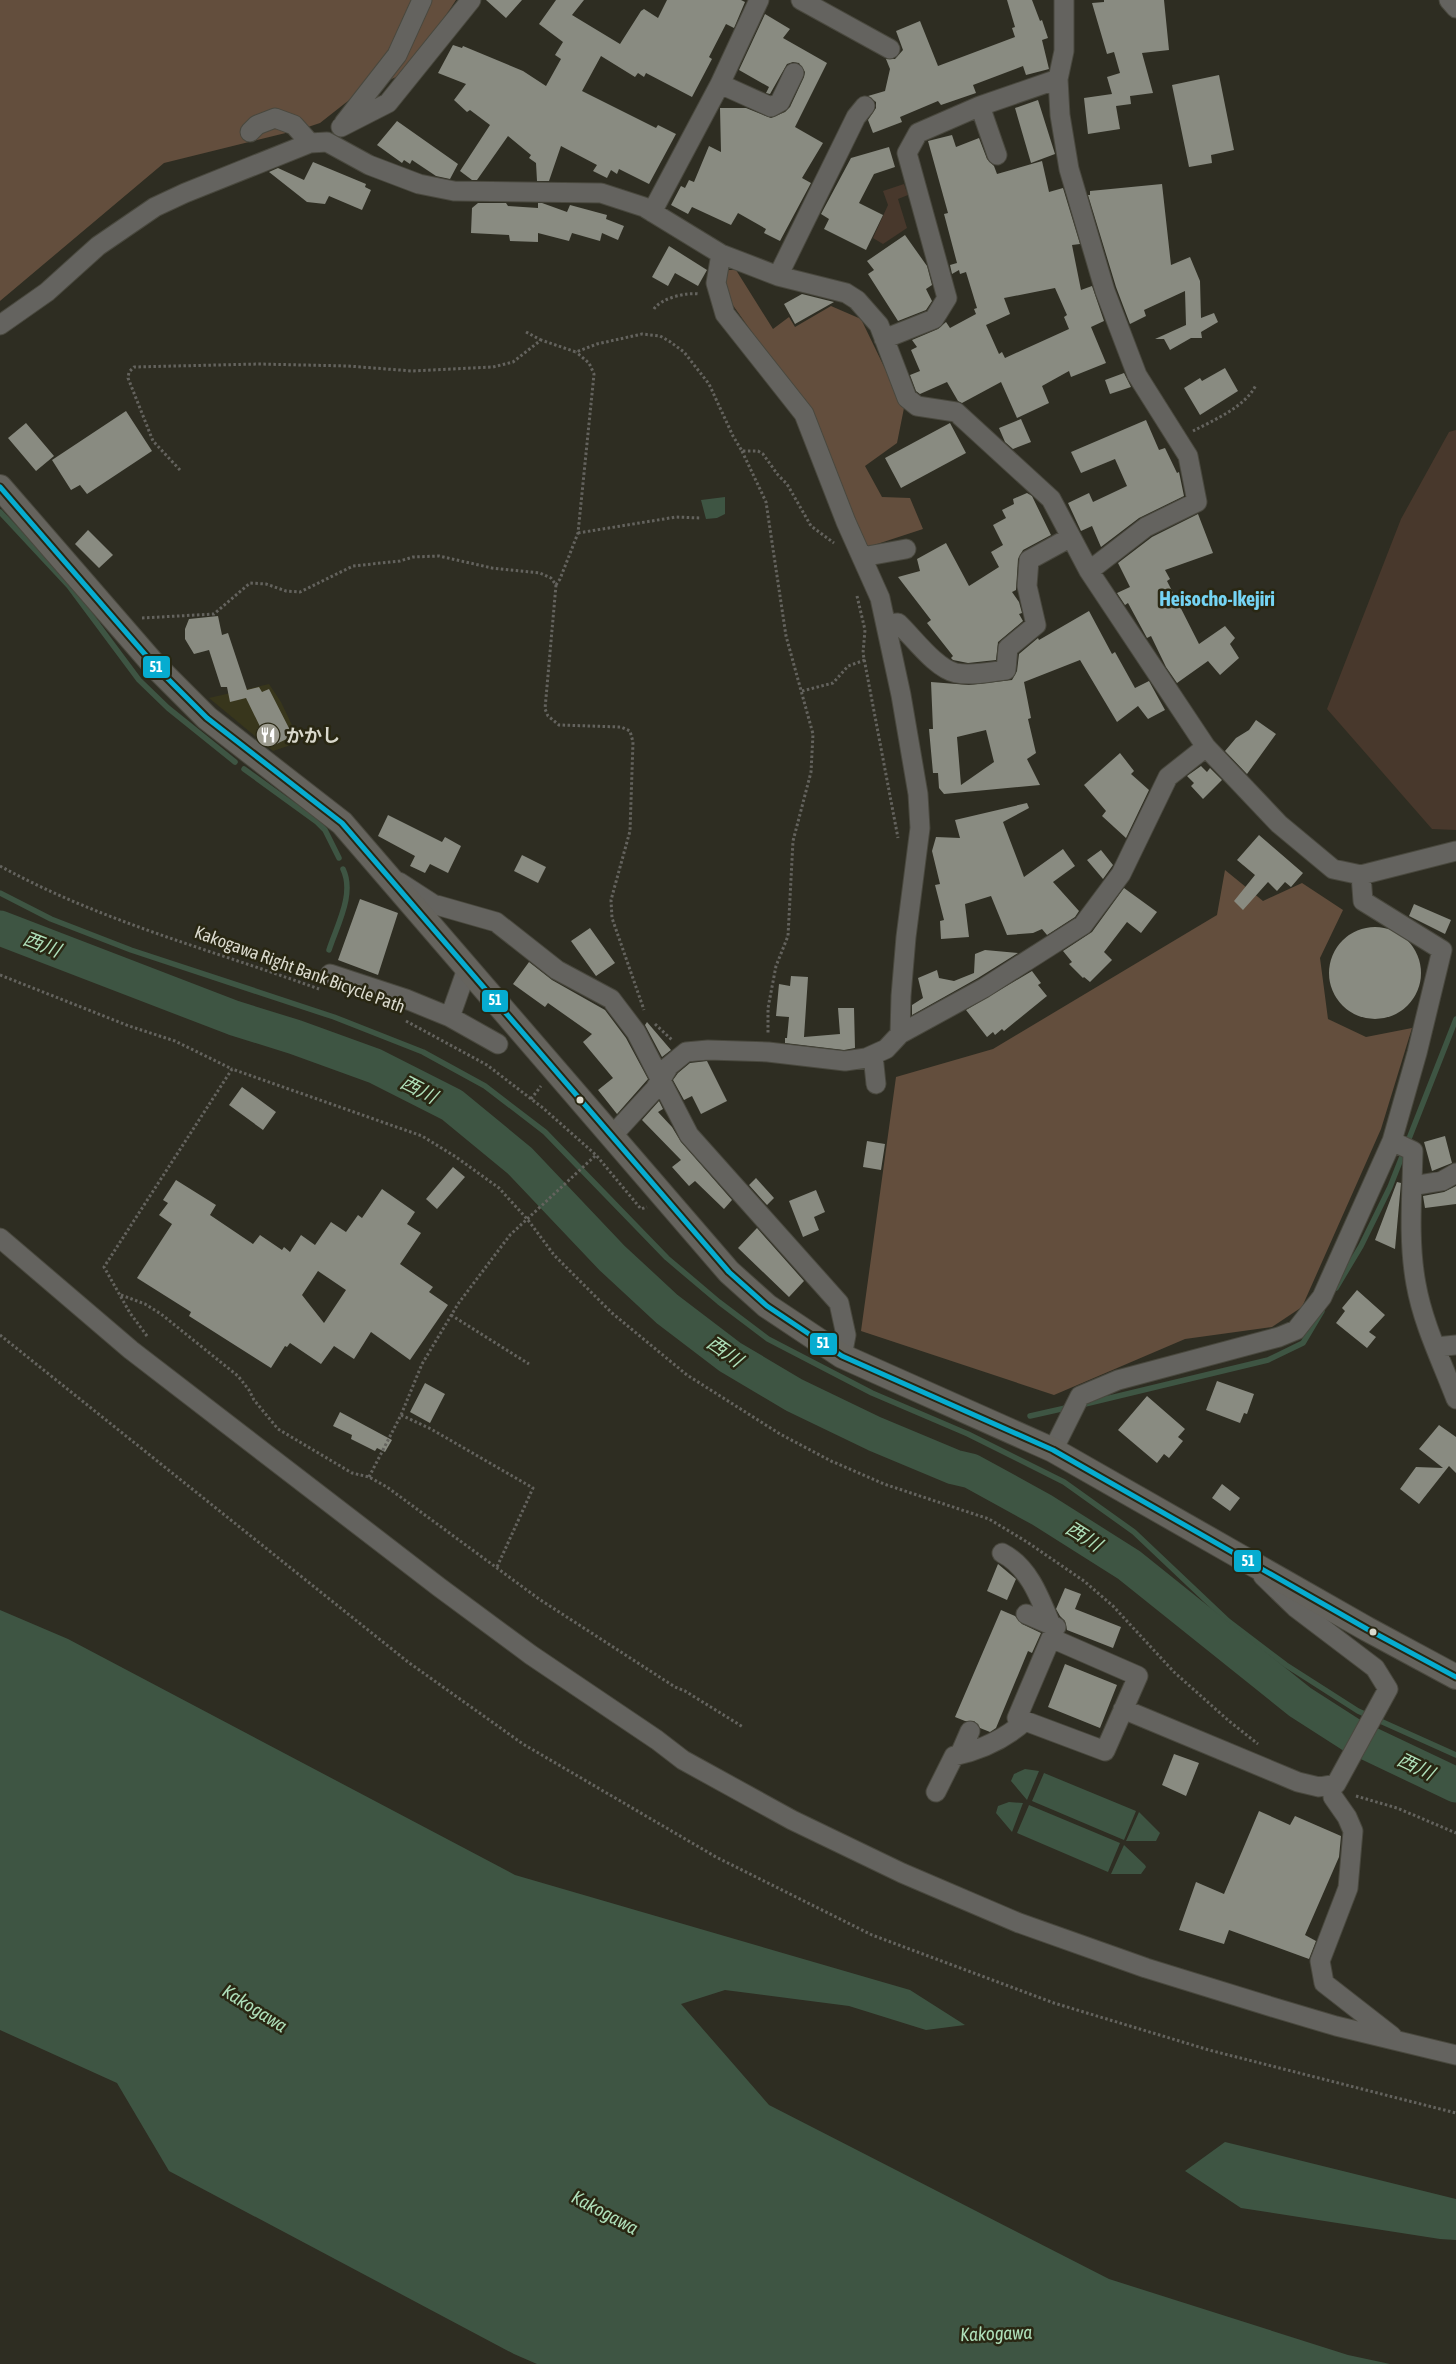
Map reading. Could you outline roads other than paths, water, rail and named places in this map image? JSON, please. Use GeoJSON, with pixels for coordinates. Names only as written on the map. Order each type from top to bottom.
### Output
{"type":"FeatureCollection","features":[{"type":"Feature","properties":{"kind":"main road"},"geometry":{"type":"LineString","coordinates":[[0,487],[156,667],[207,718],[342,823],[728,1272],[766,1306],[842,1356],[1053,1450],[1456,1677]]}},
{"type":"Feature","properties":{"kind":"street"},"geometry":{"type":"LineString","coordinates":[[341,127],[397,55],[422,0]]}},
{"type":"Feature","properties":{"kind":"street"},"geometry":{"type":"LineString","coordinates":[[0,325],[47,292],[98,246],[156,207],[185,192],[319,143],[341,127],[388,103],[424,70],[472,0]]}},
{"type":"Feature","properties":{"kind":"street"},"geometry":{"type":"LineString","coordinates":[[652,212],[720,84],[759,0]]}},
{"type":"Feature","properties":{"kind":"street"},"geometry":{"type":"LineString","coordinates":[[801,0],[890,49]]}},
{"type":"Feature","properties":{"kind":"street"},"geometry":{"type":"LineString","coordinates":[[1064,0],[1064,51],[1058,79],[1063,143],[1104,291],[1137,375],[1188,456],[1197,502],[1146,527],[1089,571]]}},
{"type":"Feature","properties":{"kind":"street"},"geometry":{"type":"LineString","coordinates":[[1449,0],[1456,8]]}},
{"type":"Feature","properties":{"kind":"street"},"geometry":{"type":"LineString","coordinates":[[720,84],[771,107],[780,102],[794,73]]}},
{"type":"Feature","properties":{"kind":"street"},"geometry":{"type":"LineString","coordinates":[[884,339],[934,319],[946,298],[907,153],[918,133],[980,106],[1058,79]]}},
{"type":"Feature","properties":{"kind":"street"},"geometry":{"type":"LineString","coordinates":[[778,276],[856,118],[865,106]]}},
{"type":"Feature","properties":{"kind":"street"},"geometry":{"type":"LineString","coordinates":[[980,106],[997,155]]}},
{"type":"Feature","properties":{"kind":"street"},"geometry":{"type":"LineString","coordinates":[[250,132],[257,125],[275,118],[294,124],[319,143],[370,165],[419,184],[454,191],[601,193],[644,207],[721,254],[778,276],[846,293],[869,312],[879,325],[907,398],[917,406],[956,412],[1051,498],[1089,571],[1206,746],[1279,824],[1334,869],[1361,875],[1456,852]]}},
{"type":"Feature","properties":{"kind":"street"},"geometry":{"type":"LineString","coordinates":[[721,254],[716,283],[726,314],[804,414],[880,598],[896,620],[942,667],[955,673],[971,674],[1006,670],[1008,648],[1036,625],[1027,586],[1028,560],[1072,537]]}},
{"type":"Feature","properties":{"kind":"street"},"geometry":{"type":"LineString","coordinates":[[862,557],[906,549]]}},
{"type":"Feature","properties":{"kind":"street"},"geometry":{"type":"LineString","coordinates":[[896,620],[918,794],[920,828],[906,937],[900,1034]]}},
{"type":"Feature","properties":{"kind":"street"},"geometry":{"type":"LineString","coordinates":[[611,1137],[662,1079],[669,1066],[686,1052],[708,1050],[768,1052],[845,1061],[873,1055],[886,1049],[900,1034],[984,988],[1083,925],[1121,874],[1168,777],[1206,746]]}},
{"type":"Feature","properties":{"kind":"street"},"geometry":{"type":"LineString","coordinates":[[384,872],[433,904],[496,922],[557,970],[611,1000],[636,1032],[662,1079],[689,1135],[839,1303],[846,1335],[842,1356]]}},
{"type":"Feature","properties":{"kind":"street"},"geometry":{"type":"LineString","coordinates":[[1053,1450],[1080,1396],[1118,1380],[1279,1337],[1296,1330],[1322,1297],[1392,1141],[1417,1053],[1442,950],[1363,901],[1361,875]]}},
{"type":"Feature","properties":{"kind":"street"},"geometry":{"type":"LineString","coordinates":[[450,1017],[467,969]]}},
{"type":"Feature","properties":{"kind":"street"},"geometry":{"type":"LineString","coordinates":[[330,974],[406,998],[450,1017],[498,1044]]}},
{"type":"Feature","properties":{"kind":"street"},"geometry":{"type":"LineString","coordinates":[[873,1055],[876,1084]]}},
{"type":"Feature","properties":{"kind":"street"},"geometry":{"type":"LineString","coordinates":[[1392,1141],[1413,1151],[1411,1224],[1416,1285],[1436,1347],[1456,1399]]}},
{"type":"Feature","properties":{"kind":"street"},"geometry":{"type":"LineString","coordinates":[[1412,1186],[1442,1181],[1456,1173]]}},
{"type":"Feature","properties":{"kind":"street"},"geometry":{"type":"LineString","coordinates":[[0,1238],[131,1350],[439,1587],[531,1655],[657,1740],[683,1760],[792,1820],[902,1872],[1019,1923],[1146,1968],[1336,2026],[1456,2056]]}},
{"type":"Feature","properties":{"kind":"street"},"geometry":{"type":"LineString","coordinates":[[1436,1347],[1456,1345]]}},
{"type":"Feature","properties":{"kind":"street"},"geometry":{"type":"LineString","coordinates":[[1002,1553],[1014,1560],[1023,1569],[1024,1578],[1055,1627]]}},
{"type":"Feature","properties":{"kind":"street"},"geometry":{"type":"LineString","coordinates":[[1248,1561],[1296,1608],[1375,1668],[1388,1690],[1334,1791]]}},
{"type":"Feature","properties":{"kind":"street"},"geometry":{"type":"LineString","coordinates":[[1026,1614],[1055,1627],[1138,1676],[1105,1751],[1017,1718],[1055,1627]]}},
{"type":"Feature","properties":{"kind":"street"},"geometry":{"type":"LineString","coordinates":[[1124,1709],[1298,1782],[1334,1791],[1354,1831],[1348,1888],[1320,1961],[1324,1983],[1397,2040]]}},
{"type":"Feature","properties":{"kind":"street"},"geometry":{"type":"LineString","coordinates":[[936,1792],[954,1756],[972,1752],[1008,1736],[1026,1721]]}},
{"type":"Feature","properties":{"kind":"street"},"geometry":{"type":"LineString","coordinates":[[960,1754],[970,1731]]}},
{"type":"Feature","properties":{"kind":"water"},"geometry":{"type":"Polygon","coordinates":[[[725,497],[725,514],[717,518],[706,519],[701,500],[725,497]]]}},
{"type":"Feature","properties":{"kind":"water","name":"Kakogawa"},"geometry":{"type":"Polygon","coordinates":[[[0,1610],[68,1639],[515,1875],[910,1990],[965,2025],[926,2030],[849,2006],[725,1990],[681,2004],[769,2105],[1109,2279],[1348,2355],[1390,2364],[537,2364],[514,2354],[169,2171],[117,2083],[0,2030],[0,1610]]]}},
{"type":"Feature","properties":{"kind":"water"},"geometry":{"type":"Polygon","coordinates":[[[1025,1769],[1039,1771],[1027,1800],[1011,1781],[1014,1774],[1025,1769]]]}},
{"type":"Feature","properties":{"kind":"water"},"geometry":{"type":"Polygon","coordinates":[[[1044,1773],[1136,1811],[1124,1840],[1032,1801],[1044,1773]]]}},
{"type":"Feature","properties":{"kind":"water"},"geometry":{"type":"Polygon","coordinates":[[[1009,1802],[1023,1803],[1012,1832],[996,1813],[998,1806],[1009,1802]]]}},
{"type":"Feature","properties":{"kind":"water"},"geometry":{"type":"Polygon","coordinates":[[[1029,1805],[1120,1843],[1108,1872],[1017,1833],[1029,1805]]]}},
{"type":"Feature","properties":{"kind":"water"},"geometry":{"type":"Polygon","coordinates":[[[1139,1812],[1160,1833],[1156,1841],[1126,1841],[1139,1812]]]}},
{"type":"Feature","properties":{"kind":"water"},"geometry":{"type":"Polygon","coordinates":[[[1124,1845],[1145,1865],[1146,1867],[1141,1874],[1111,1874],[1124,1845]]]}},
{"type":"Feature","properties":{"kind":"water"},"geometry":{"type":"Polygon","coordinates":[[[1225,2142],[1456,2199],[1456,2240],[1241,2208],[1185,2171],[1225,2142]]]}},
{"type":"Feature","properties":{"kind":"waterway"},"geometry":{"type":"LineString","coordinates":[[0,512],[69,586],[139,680],[168,708],[235,762]]}},
{"type":"Feature","properties":{"kind":"waterway"},"geometry":{"type":"LineString","coordinates":[[244,769],[317,822],[325,830],[339,858]]}},
{"type":"Feature","properties":{"kind":"waterway"},"geometry":{"type":"LineString","coordinates":[[329,950],[344,910],[346,899],[347,889],[343,869]]}},
{"type":"Feature","properties":{"kind":"waterway"},"geometry":{"type":"LineString","coordinates":[[0,893],[51,919],[131,950],[334,1017],[423,1052],[485,1086],[545,1132],[667,1258],[719,1302],[768,1339],[872,1393],[968,1434],[1064,1482],[1134,1532],[1228,1621],[1286,1665],[1358,1711],[1456,1755]]}},
{"type":"Feature","properties":{"kind":"waterway","name":"西川"},"geometry":{"type":"LineString","coordinates":[[0,928],[234,1018],[295,1037],[375,1066],[452,1105],[520,1161],[612,1258],[667,1309],[730,1357],[794,1395],[875,1434],[954,1467],[971,1471],[1042,1510],[1129,1565],[1300,1702],[1353,1736],[1456,1785]]}},
{"type":"Feature","properties":{"kind":"waterway"},"geometry":{"type":"LineString","coordinates":[[1336,1288],[1361,1246],[1390,1187],[1456,1019]]}},
{"type":"Feature","properties":{"kind":"waterway"},"geometry":{"type":"LineString","coordinates":[[1081,1405],[1268,1360],[1303,1343],[1322,1311]]}},
{"type":"Feature","properties":{"kind":"waterway"},"geometry":{"type":"LineString","coordinates":[[1030,1416],[1070,1407]]}},
{"type":"Feature","properties":{"kind":"place","name":"かかし"},"geometry":{"type":"Point","coordinates":[268,735]}},
{"type":"Feature","properties":{"kind":"district","name":"Heisocho-Ikejiri"},"geometry":{"type":"Point","coordinates":[1217,598]}}]}
